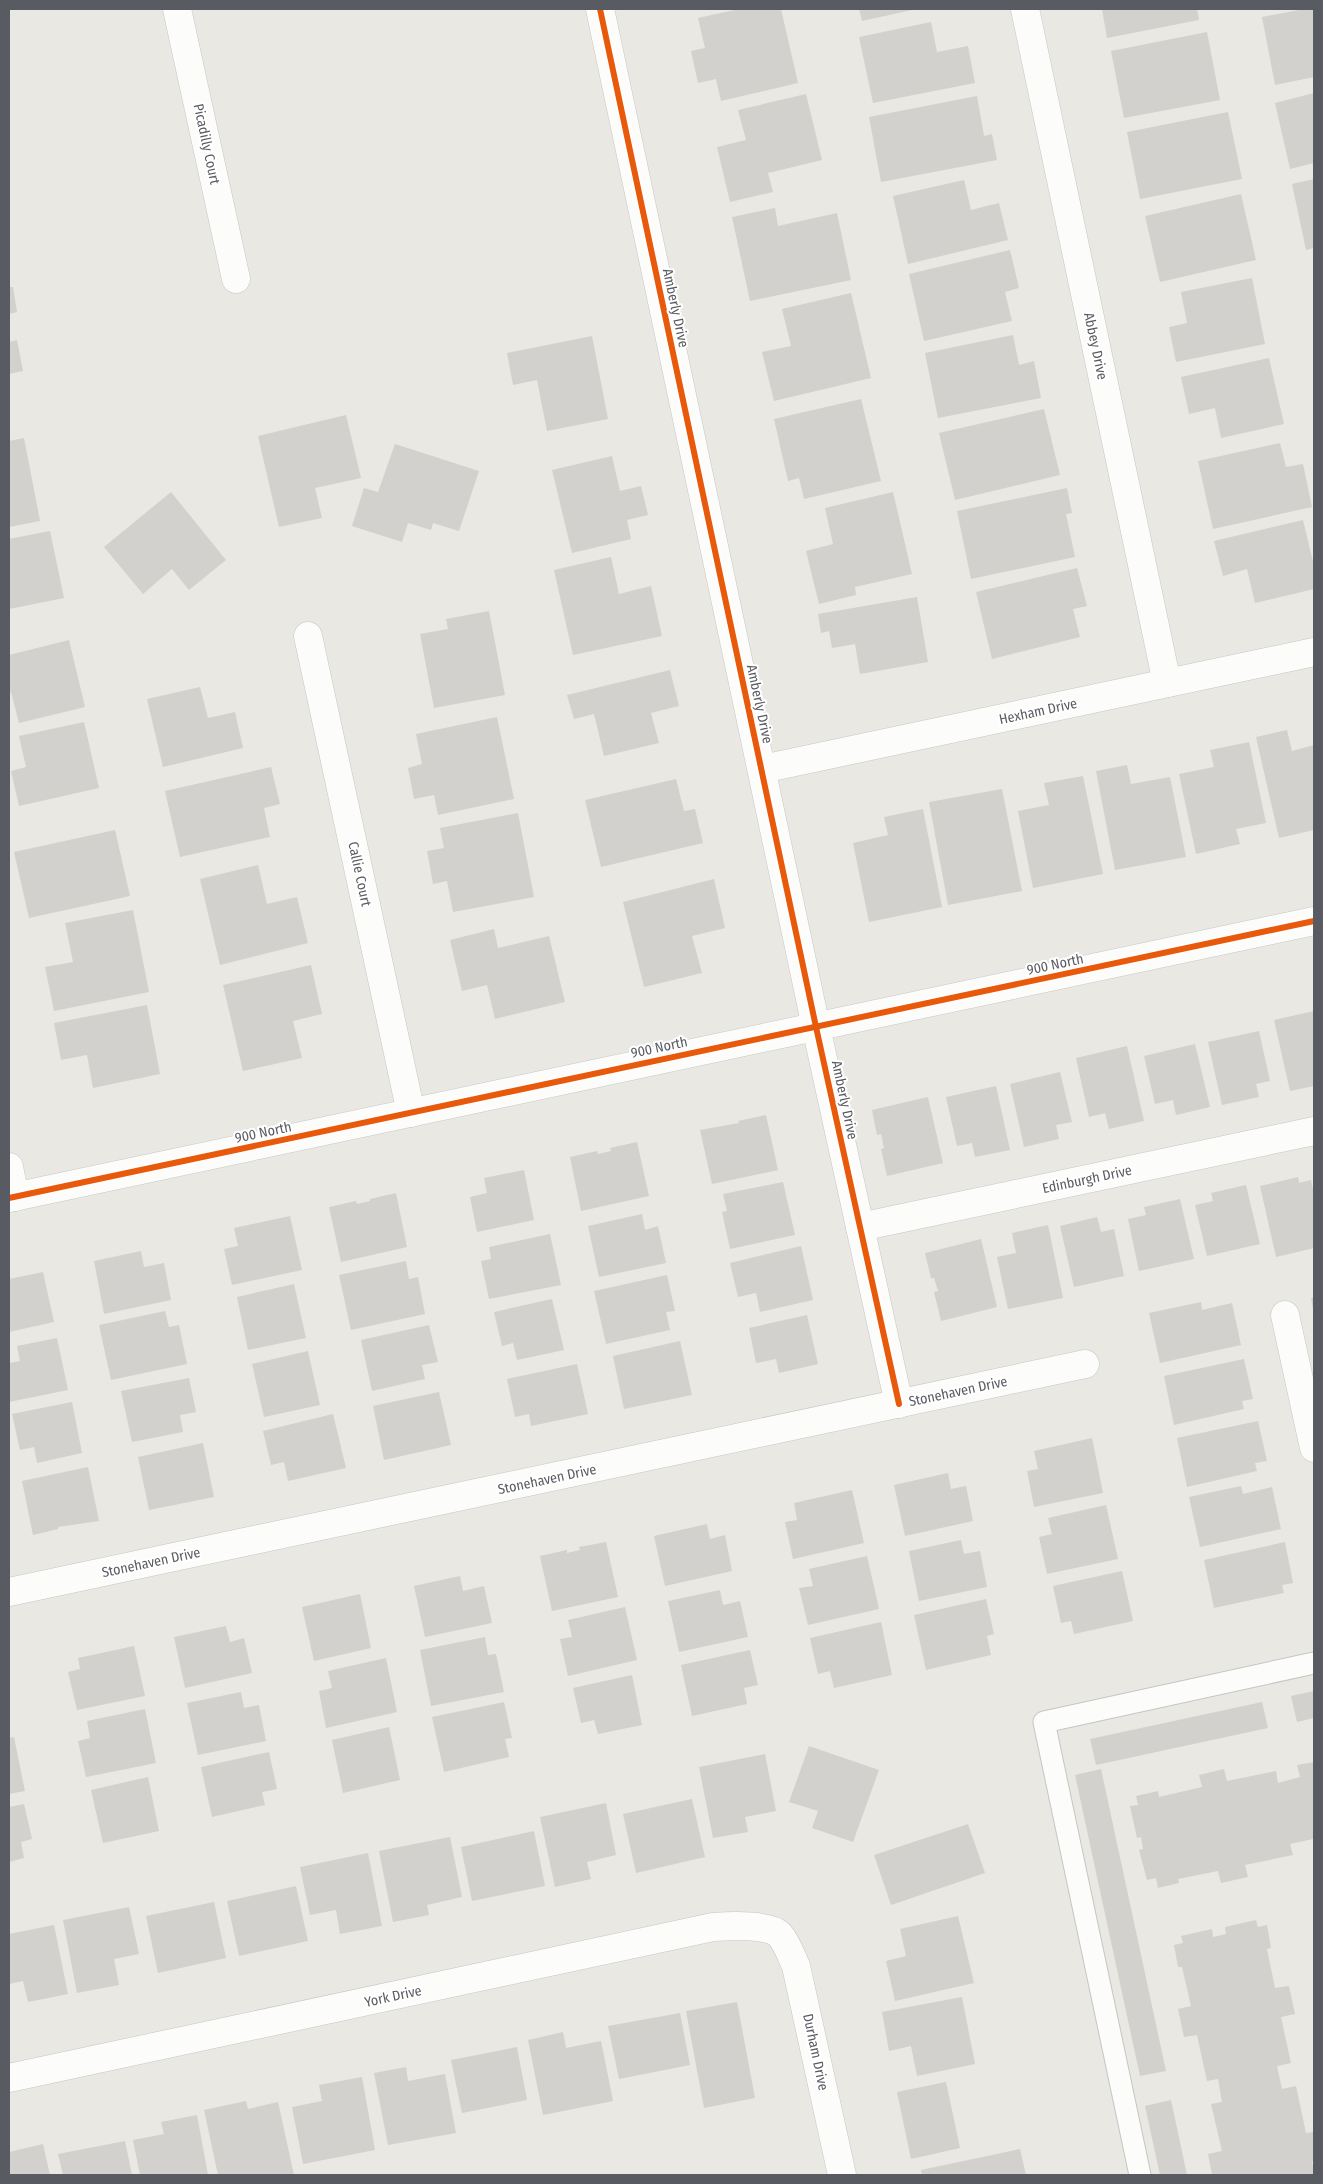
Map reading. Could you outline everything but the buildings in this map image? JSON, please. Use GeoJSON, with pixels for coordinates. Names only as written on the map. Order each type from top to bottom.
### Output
{"type":"FeatureCollection","features":[{"type":"Feature","properties":{"kind":"street","name":"Picadilly Court"},"geometry":{"type":"LineString","coordinates":[[178,9],[236,280]]}},
{"type":"Feature","properties":{"kind":"street","name":"Amberly Drive"},"geometry":{"type":"LineString","coordinates":[[600,9],[816,1027],[899,1404]]}},
{"type":"Feature","properties":{"kind":"street","name":"Abbey Drive"},"geometry":{"type":"LineString","coordinates":[[1025,9],[1167,683]]}},
{"type":"Feature","properties":{"kind":"street","name":"Callie Court"},"geometry":{"type":"LineString","coordinates":[[308,636],[411,1113]]}},
{"type":"Feature","properties":{"kind":"street","name":"Hexham Drive"},"geometry":{"type":"LineString","coordinates":[[762,769],[1314,652]]}},
{"type":"Feature","properties":{"kind":"street","name":"900 North"},"geometry":{"type":"LineString","coordinates":[[12,1198],[1314,921]]}},
{"type":"Feature","properties":{"kind":"street","name":"Edinburgh Drive"},"geometry":{"type":"LineString","coordinates":[[860,1227],[1314,1131]]}},
{"type":"Feature","properties":{"kind":"street"},"geometry":{"type":"LineString","coordinates":[[9,1166],[12,1198]]}},
{"type":"Feature","properties":{"kind":"street"},"geometry":{"type":"LineString","coordinates":[[1285,1315],[1313,1437]]}},
{"type":"Feature","properties":{"kind":"street","name":"Stonehaven Drive"},"geometry":{"type":"LineString","coordinates":[[9,1592],[1085,1364]]}},
{"type":"Feature","properties":{"kind":"street","name":"York Drive"},"geometry":{"type":"LineString","coordinates":[[9,2078],[712,1927],[757,1927],[778,1933]]}},
{"type":"Feature","properties":{"kind":"street","name":"Durham Drive"},"geometry":{"type":"LineString","coordinates":[[778,1933],[788,1948],[802,1986],[842,2175]]}},
{"type":"Feature","properties":{"kind":"lane"},"geometry":{"type":"LineString","coordinates":[[1140,2175],[1044,1722],[1314,1663]]}},
{"type":"Feature","properties":{"kind":"cycle path"},"geometry":{"type":"LineString","coordinates":[[600,9],[816,1027],[899,1404]]}},
{"type":"Feature","properties":{"kind":"cycle path"},"geometry":{"type":"LineString","coordinates":[[9,1198],[1314,921]]}}]}
